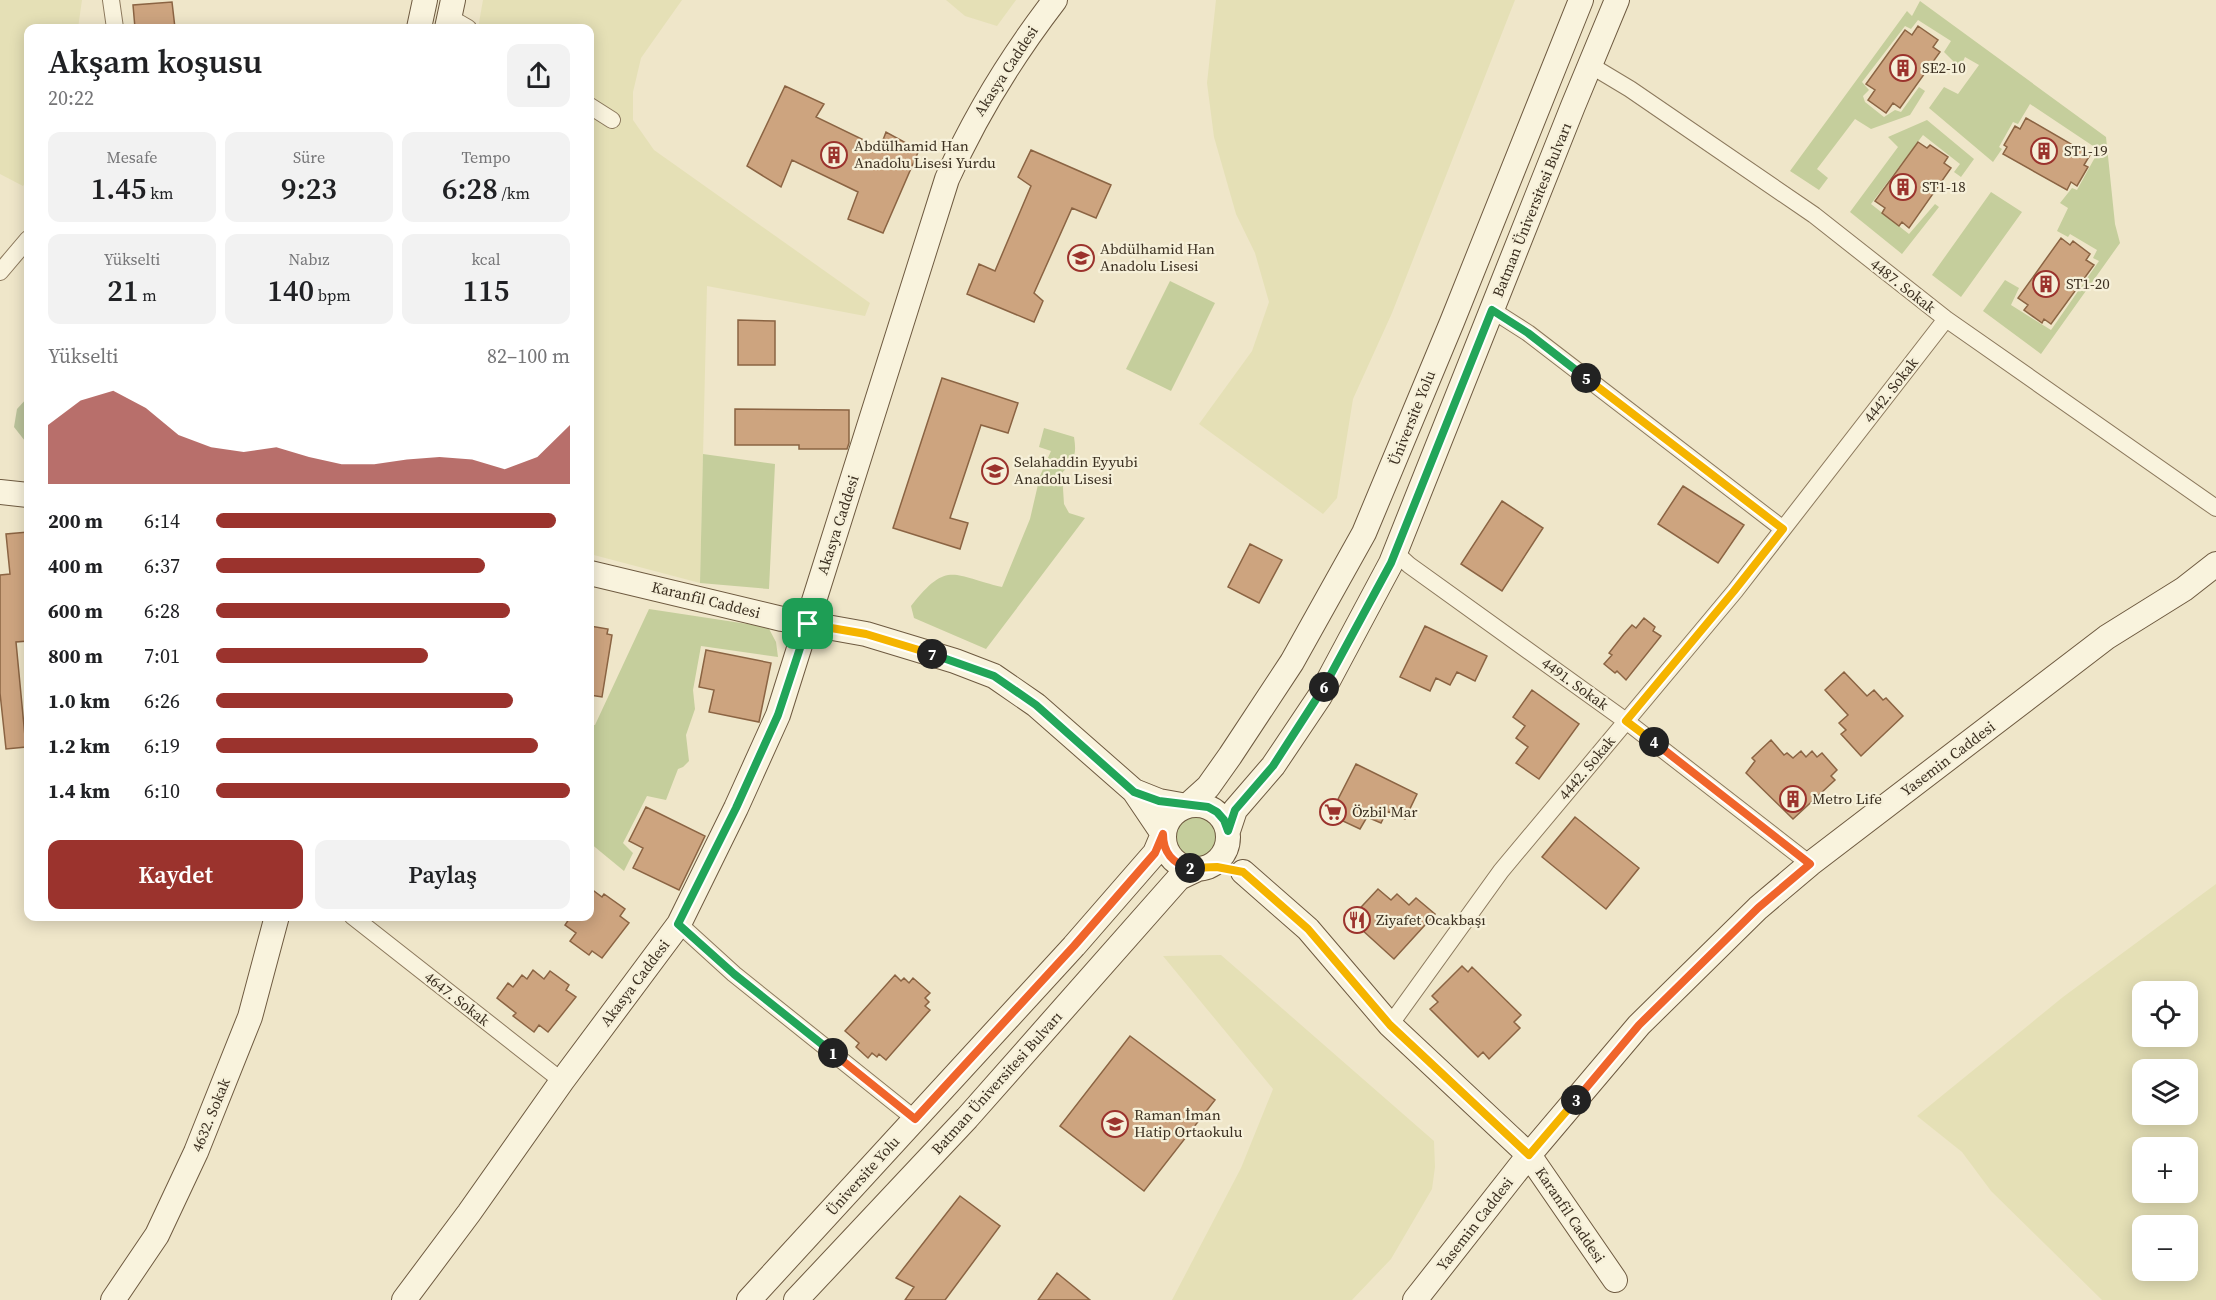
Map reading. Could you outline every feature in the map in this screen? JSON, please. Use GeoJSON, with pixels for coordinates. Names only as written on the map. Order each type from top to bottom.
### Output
{"type":"FeatureCollection","features":[{"type":"Feature","properties":{"kind":"street"},"geometry":{"type":"LineString","coordinates":[[111,0],[114,24]]}},
{"type":"Feature","properties":{"kind":"street"},"geometry":{"type":"LineString","coordinates":[[420,24],[425,0]]}},
{"type":"Feature","properties":{"kind":"street","name":"Akasya Caddesi"},"geometry":{"type":"LineString","coordinates":[[404,1300],[678,924],[740,800],[778,715],[947,179],[967,135],[996,83],[1055,0]]}},
{"type":"Feature","properties":{"kind":"street","name":"Üniversite Yolu"},"geometry":{"type":"LineString","coordinates":[[1187,806],[1208,787],[1292,662],[1364,534],[1581,0]]}},
{"type":"Feature","properties":{"kind":"street","name":"Batman Üniversitesi Bulvarı"},"geometry":{"type":"LineString","coordinates":[[1228,836],[1235,810],[1273,766],[1320,696],[1395,552],[1617,0]]}},
{"type":"Feature","properties":{"kind":"street","name":"4487. Sokak"},"geometry":{"type":"LineString","coordinates":[[1590,65],[1630,89],[1814,215],[1946,319],[2216,508]]}},
{"type":"Feature","properties":{"kind":"street"},"geometry":{"type":"LineString","coordinates":[[594,109],[612,120]]}},
{"type":"Feature","properties":{"kind":"street"},"geometry":{"type":"LineString","coordinates":[[0,272],[24,244]]}},
{"type":"Feature","properties":{"kind":"street"},"geometry":{"type":"LineString","coordinates":[[1492,310],[1528,333],[1783,529]]}},
{"type":"Feature","properties":{"kind":"street","name":"4442. Sokak"},"geometry":{"type":"LineString","coordinates":[[1390,1025],[1501,871],[1734,591],[1946,319]]}},
{"type":"Feature","properties":{"kind":"street"},"geometry":{"type":"LineString","coordinates":[[0,492],[24,495]]}},
{"type":"Feature","properties":{"kind":"street","name":"4491. Sokak"},"geometry":{"type":"LineString","coordinates":[[1395,552],[1409,565],[1626,721],[1810,864]]}},
{"type":"Feature","properties":{"kind":"street","name":"Yasemin Caddesi"},"geometry":{"type":"LineString","coordinates":[[1415,1300],[1529,1155],[1639,1025],[1758,908],[1810,864],[2107,637],[2184,589],[2216,564]]}},
{"type":"Feature","properties":{"kind":"street","name":"Karanfil Caddesi"},"geometry":{"type":"LineString","coordinates":[[594,574],[808,624],[866,634],[955,661],[994,676],[1036,705],[1134,792]]}},
{"type":"Feature","properties":{"kind":"street"},"geometry":{"type":"LineString","coordinates":[[1134,792],[1159,801],[1187,806]]}},
{"type":"Feature","properties":{"kind":"street"},"geometry":{"type":"LineString","coordinates":[[1134,792],[1163,834]]}},
{"type":"Feature","properties":{"kind":"street"},"geometry":{"type":"LineString","coordinates":[[1197,804],[1217,812],[1224,820],[1234,861],[1243,872],[1187,868],[1177,864],[1165,847],[1164,826],[1169,817],[1177,810],[1197,804]]}},
{"type":"Feature","properties":{"kind":"street","name":"Üniversite Yolu"},"geometry":{"type":"LineString","coordinates":[[749,1300],[1081,938],[1155,853],[1163,834]]}},
{"type":"Feature","properties":{"kind":"street"},"geometry":{"type":"LineString","coordinates":[[1204,868],[1218,861],[1225,852],[1228,836]]}},
{"type":"Feature","properties":{"kind":"street","name":"Batman Üniversitesi Bulvarı"},"geometry":{"type":"LineString","coordinates":[[796,1300],[967,1118],[1179,878],[1204,868]]}},
{"type":"Feature","properties":{"kind":"street","name":"Karanfil Caddesi"},"geometry":{"type":"LineString","coordinates":[[1243,872],[1308,929],[1390,1025],[1529,1155],[1615,1280]]}},
{"type":"Feature","properties":{"kind":"street","name":"4632. Sokak"},"geometry":{"type":"LineString","coordinates":[[113,1300],[157,1235],[196,1152],[250,1017],[276,921]]}},
{"type":"Feature","properties":{"kind":"street","name":"4647. Sokak"},"geometry":{"type":"LineString","coordinates":[[358,921],[562,1081]]}},
{"type":"Feature","properties":{"kind":"street"},"geometry":{"type":"LineString","coordinates":[[678,924],[734,974],[915,1119]]}},
{"type":"Feature","properties":{"kind":"shaded area"},"geometry":{"type":"Polygon","coordinates":[[[0,0],[82,0],[79,24],[24,24],[24,184],[23,186],[0,174],[0,0]]]}},
{"type":"Feature","properties":{"kind":"shaded area"},"geometry":{"type":"Polygon","coordinates":[[[483,0],[682,0],[641,58],[633,92],[633,120],[654,150],[870,303],[865,316],[707,286],[700,583],[594,555],[594,24],[479,24],[483,0]]]}},
{"type":"Feature","properties":{"kind":"shaded area"},"geometry":{"type":"Polygon","coordinates":[[[946,0],[1016,0],[997,26],[965,16],[946,0]]]}},
{"type":"Feature","properties":{"kind":"shaded area"},"geometry":{"type":"Polygon","coordinates":[[[1216,0],[1515,0],[1392,313],[1353,399],[1337,498],[1323,514],[1199,424],[1252,351],[1269,302],[1255,253],[1236,214],[1214,137],[1207,83],[1216,0]]]}},
{"type":"Feature","properties":{"kind":"shaded area"},"geometry":{"type":"Polygon","coordinates":[[[2216,884],[2216,1300],[2102,1300],[1991,1191],[1962,1152],[1917,1116],[2063,997],[2216,884]]]}},
{"type":"Feature","properties":{"kind":"shaded area"},"geometry":{"type":"Polygon","coordinates":[[[1221,955],[1434,1141],[1435,1167],[1432,1189],[1391,1259],[1352,1300],[1172,1300],[1241,1168],[1273,1089],[1163,956],[1221,955]]]}},
{"type":"Feature","properties":{"kind":"green space"},"geometry":{"type":"Polygon","coordinates":[[[1920,1],[2106,137],[2115,224],[2120,243],[2041,354],[1983,311],[2005,280],[2019,288],[2011,305],[2051,330],[2099,261],[2093,258],[2097,250],[2070,234],[2068,237],[2057,231],[2068,208],[2060,203],[2072,188],[2077,190],[2099,150],[2030,104],[2018,124],[2013,122],[1999,147],[2002,149],[1993,162],[1929,108],[1944,87],[1958,94],[1979,65],[1965,57],[1960,68],[1944,52],[1951,41],[1918,20],[1911,29],[1905,26],[1862,82],[1869,90],[1863,96],[1865,102],[1884,117],[1895,110],[1901,112],[1919,87],[1925,91],[1910,115],[1871,129],[1855,119],[1817,169],[1828,178],[1819,190],[1790,171],[1907,11],[1912,16],[1920,1]]]}},
{"type":"Feature","properties":{"kind":"green space"},"geometry":{"type":"Polygon","coordinates":[[[1927,120],[1974,159],[1961,177],[1954,172],[1960,164],[1923,135],[1871,204],[1909,234],[1935,204],[1939,207],[1902,254],[1850,212],[1898,147],[1888,137],[1927,120]]]}},
{"type":"Feature","properties":{"kind":"green space"},"geometry":{"type":"Polygon","coordinates":[[[1991,192],[2022,212],[1961,297],[1932,275],[1991,192]]]}},
{"type":"Feature","properties":{"kind":"green space"},"geometry":{"type":"Polygon","coordinates":[[[1170,281],[1215,303],[1171,391],[1126,369],[1170,281]]]}},
{"type":"Feature","properties":{"kind":"green space"},"geometry":{"type":"Polygon","coordinates":[[[24,401],[24,440],[14,427],[17,409],[24,401]]]}},
{"type":"Feature","properties":{"kind":"green space"},"geometry":{"type":"Polygon","coordinates":[[[1044,428],[1074,437],[1074,457],[1062,473],[1064,504],[1069,513],[1085,518],[986,649],[914,618],[911,606],[924,591],[943,576],[961,576],[1002,587],[1030,519],[1040,476],[1051,451],[1039,447],[1044,428]]]}},
{"type":"Feature","properties":{"kind":"green space"},"geometry":{"type":"Polygon","coordinates":[[[703,454],[775,464],[769,589],[700,583],[703,454]]]}},
{"type":"Feature","properties":{"kind":"green space"},"geometry":{"type":"Polygon","coordinates":[[[649,609],[768,627],[776,642],[778,657],[701,646],[693,690],[695,709],[686,735],[689,761],[678,769],[666,800],[647,796],[623,843],[633,853],[624,871],[594,846],[595,725],[649,609]]]}},
{"type":"Feature","properties":{"kind":"green space"},"geometry":{"type":"Polygon","coordinates":[[[1200,814],[1212,820],[1217,828],[1217,846],[1212,854],[1204,859],[1190,860],[1182,857],[1175,850],[1172,832],[1175,824],[1182,817],[1200,814]]]}},
{"type":"Feature","properties":{"kind":"building"},"geometry":{"type":"Polygon","coordinates":[[[172,2],[175,24],[135,24],[133,5],[172,2]]]}},
{"type":"Feature","properties":{"kind":"building","name":"SE2-10"},"geometry":{"type":"Polygon","coordinates":[[[1918,26],[1938,40],[1933,47],[1940,52],[1900,108],[1893,103],[1886,113],[1868,100],[1875,90],[1866,84],[1905,30],[1912,35],[1918,26]]]}},
{"type":"Feature","properties":{"kind":"building","name":"Abdülhamid Han Anadolu Lisesi Yurdu"},"geometry":{"type":"Polygon","coordinates":[[[785,86],[824,104],[816,117],[880,148],[886,132],[919,150],[883,233],[848,219],[858,192],[792,160],[781,187],[747,166],[785,86]]]}},
{"type":"Feature","properties":{"kind":"building","name":"ST1-19"},"geometry":{"type":"Polygon","coordinates":[[[2026,118],[2090,155],[2084,165],[2088,167],[2077,186],[2071,182],[2067,190],[2003,154],[2007,147],[2004,145],[2015,126],[2020,129],[2026,118]]]}},
{"type":"Feature","properties":{"kind":"building","name":"ST1-18"},"geometry":{"type":"Polygon","coordinates":[[[1918,142],[1927,148],[1930,145],[1948,157],[1944,163],[1951,168],[1909,228],[1902,222],[1899,226],[1882,213],[1885,208],[1875,201],[1918,142]]]}},
{"type":"Feature","properties":{"kind":"building"},"geometry":{"type":"Polygon","coordinates":[[[1031,150],[1111,185],[1096,218],[1072,208],[1034,293],[1043,301],[1034,322],[967,294],[979,264],[995,271],[1031,186],[1018,177],[1031,150]]]}},
{"type":"Feature","properties":{"kind":"building","name":"ST1-20"},"geometry":{"type":"Polygon","coordinates":[[[2061,238],[2070,245],[2073,241],[2090,254],[2086,260],[2094,265],[2051,324],[2044,319],[2042,323],[2024,310],[2028,305],[2018,298],[2061,238]]]}},
{"type":"Feature","properties":{"kind":"building"},"geometry":{"type":"Polygon","coordinates":[[[738,320],[775,321],[775,365],[738,365],[738,320]]]}},
{"type":"Feature","properties":{"kind":"building"},"geometry":{"type":"Polygon","coordinates":[[[942,378],[1018,403],[1008,433],[981,425],[950,518],[968,523],[960,549],[893,528],[942,378]]]}},
{"type":"Feature","properties":{"kind":"building"},"geometry":{"type":"Polygon","coordinates":[[[735,409],[849,410],[849,443],[847,449],[799,449],[799,445],[735,445],[735,409]]]}},
{"type":"Feature","properties":{"kind":"building"},"geometry":{"type":"Polygon","coordinates":[[[1683,486],[1744,525],[1718,563],[1658,524],[1683,486]]]}},
{"type":"Feature","properties":{"kind":"building"},"geometry":{"type":"Polygon","coordinates":[[[1502,501],[1543,528],[1502,591],[1461,564],[1502,501]]]}},
{"type":"Feature","properties":{"kind":"building"},"geometry":{"type":"Polygon","coordinates":[[[24,532],[24,641],[16,642],[24,747],[6,749],[0,693],[0,575],[10,574],[6,534],[24,532]]]}},
{"type":"Feature","properties":{"kind":"building"},"geometry":{"type":"Polygon","coordinates":[[[1250,544],[1282,560],[1259,603],[1228,587],[1250,544]]]}},
{"type":"Feature","properties":{"kind":"building"},"geometry":{"type":"Polygon","coordinates":[[[1644,618],[1655,627],[1653,631],[1661,636],[1626,680],[1617,671],[1615,673],[1604,664],[1612,655],[1609,653],[1624,634],[1632,625],[1636,628],[1644,618]]]}},
{"type":"Feature","properties":{"kind":"building"},"geometry":{"type":"Polygon","coordinates":[[[1425,626],[1487,656],[1475,681],[1457,672],[1450,685],[1436,678],[1430,691],[1400,677],[1425,626]]]}},
{"type":"Feature","properties":{"kind":"building"},"geometry":{"type":"Polygon","coordinates":[[[594,627],[608,629],[607,634],[612,635],[602,697],[594,696],[594,627]]]}},
{"type":"Feature","properties":{"kind":"building"},"geometry":{"type":"Polygon","coordinates":[[[706,650],[771,663],[759,722],[709,712],[714,690],[699,687],[706,650]]]}},
{"type":"Feature","properties":{"kind":"building"},"geometry":{"type":"Polygon","coordinates":[[[1844,672],[1867,696],[1874,690],[1883,700],[1886,698],[1903,716],[1861,756],[1841,734],[1846,730],[1839,723],[1848,715],[1825,690],[1844,672]]]}},
{"type":"Feature","properties":{"kind":"building"},"geometry":{"type":"Polygon","coordinates":[[[1532,690],[1579,724],[1539,779],[1516,763],[1528,747],[1516,738],[1525,726],[1513,717],[1532,690]]]}},
{"type":"Feature","properties":{"kind":"building","name":"Metro Life"},"geometry":{"type":"Polygon","coordinates":[[[1771,740],[1784,755],[1787,753],[1793,758],[1801,751],[1806,757],[1812,751],[1817,757],[1822,753],[1837,770],[1831,776],[1835,780],[1793,819],[1746,773],[1755,761],[1752,758],[1771,740]]]}},
{"type":"Feature","properties":{"kind":"building"},"geometry":{"type":"Polygon","coordinates":[[[1356,764],[1417,794],[1405,819],[1387,811],[1381,823],[1367,817],[1360,829],[1330,815],[1356,764]]]}},
{"type":"Feature","properties":{"kind":"building"},"geometry":{"type":"Polygon","coordinates":[[[646,807],[705,836],[679,890],[633,868],[643,848],[629,841],[646,807]]]}},
{"type":"Feature","properties":{"kind":"building"},"geometry":{"type":"Polygon","coordinates":[[[1575,817],[1639,868],[1606,909],[1542,857],[1575,817]]]}},
{"type":"Feature","properties":{"kind":"building"},"geometry":{"type":"Polygon","coordinates":[[[1378,889],[1391,900],[1397,894],[1409,905],[1416,898],[1435,914],[1394,959],[1350,919],[1378,889]]]}},
{"type":"Feature","properties":{"kind":"building"},"geometry":{"type":"Polygon","coordinates":[[[594,891],[602,897],[604,894],[625,909],[620,916],[629,923],[602,958],[592,951],[589,955],[570,941],[576,933],[565,925],[568,921],[594,921],[594,891]]]}},
{"type":"Feature","properties":{"kind":"building"},"geometry":{"type":"Polygon","coordinates":[[[1462,966],[1468,972],[1472,967],[1521,1015],[1514,1022],[1520,1028],[1489,1059],[1483,1052],[1478,1057],[1430,1009],[1438,1002],[1432,996],[1462,966]]]}},
{"type":"Feature","properties":{"kind":"building"},"geometry":{"type":"Polygon","coordinates":[[[533,970],[544,979],[550,971],[569,985],[566,990],[576,997],[548,1032],[539,1025],[534,1032],[513,1016],[516,1013],[497,998],[508,983],[513,987],[522,975],[527,979],[533,970]]]}},
{"type":"Feature","properties":{"kind":"building"},"geometry":{"type":"Polygon","coordinates":[[[895,975],[901,981],[904,978],[909,983],[913,978],[930,993],[925,998],[929,1002],[925,1006],[930,1010],[886,1060],[879,1054],[877,1057],[872,1053],[868,1058],[856,1047],[859,1043],[845,1031],[895,975]]]}},
{"type":"Feature","properties":{"kind":"building"},"geometry":{"type":"Polygon","coordinates":[[[1130,1036],[1215,1100],[1144,1191],[1060,1126],[1130,1036]]]}},
{"type":"Feature","properties":{"kind":"building"},"geometry":{"type":"Polygon","coordinates":[[[960,1196],[1000,1226],[945,1300],[905,1300],[914,1287],[896,1278],[960,1196]]]}},
{"type":"Feature","properties":{"kind":"building"},"geometry":{"type":"Polygon","coordinates":[[[1057,1273],[1090,1300],[1038,1300],[1057,1273]]]}},
{"type":"Feature","properties":{"kind":"place","name":"SE2-10"},"geometry":{"type":"Point","coordinates":[1903,68]}},
{"type":"Feature","properties":{"kind":"place","name":"ST1-19"},"geometry":{"type":"Point","coordinates":[2044,151]}},
{"type":"Feature","properties":{"kind":"place","name":"Abdülhamid Han Anadolu Lisesi Yurdu"},"geometry":{"type":"Point","coordinates":[834,155]}},
{"type":"Feature","properties":{"kind":"place","name":"ST1-18"},"geometry":{"type":"Point","coordinates":[1903,187]}},
{"type":"Feature","properties":{"kind":"place","name":"Abdülhamid Han Anadolu Lisesi"},"geometry":{"type":"Point","coordinates":[1081,258]}},
{"type":"Feature","properties":{"kind":"place","name":"ST1-20"},"geometry":{"type":"Point","coordinates":[2046,284]}},
{"type":"Feature","properties":{"kind":"place","name":"Selahaddin Eyyubi Anadolu Lisesi"},"geometry":{"type":"Point","coordinates":[995,471]}},
{"type":"Feature","properties":{"kind":"place","name":"Metro Life"},"geometry":{"type":"Point","coordinates":[1793,799]}},
{"type":"Feature","properties":{"kind":"place","name":"Özbil Mar"},"geometry":{"type":"Point","coordinates":[1333,812]}},
{"type":"Feature","properties":{"kind":"place","name":"Ziyafet Ocakbaşı"},"geometry":{"type":"Point","coordinates":[1357,920]}},
{"type":"Feature","properties":{"kind":"place","name":"Raman İman Hatip Ortaokulu"},"geometry":{"type":"Point","coordinates":[1115,1124]}},
{"type":"Feature","properties":{"kind":"route"},"geometry":{"type":"LineString","coordinates":[[1492,310],[1528,333],[1783,529],[1626,721],[1810,864],[1758,908],[1639,1025],[1529,1155],[1390,1025],[1308,929],[1243,872],[1217,867],[1187,868],[1177,864],[1165,847],[1163,834],[1155,853],[1074,946],[915,1119],[734,974],[678,924],[736,808],[778,715],[808,624],[866,634],[955,661],[994,676],[1036,705],[1134,792],[1159,801],[1208,807],[1224,820],[1228,831],[1235,810],[1273,766],[1320,696],[1391,563],[1492,310]]}}]}
